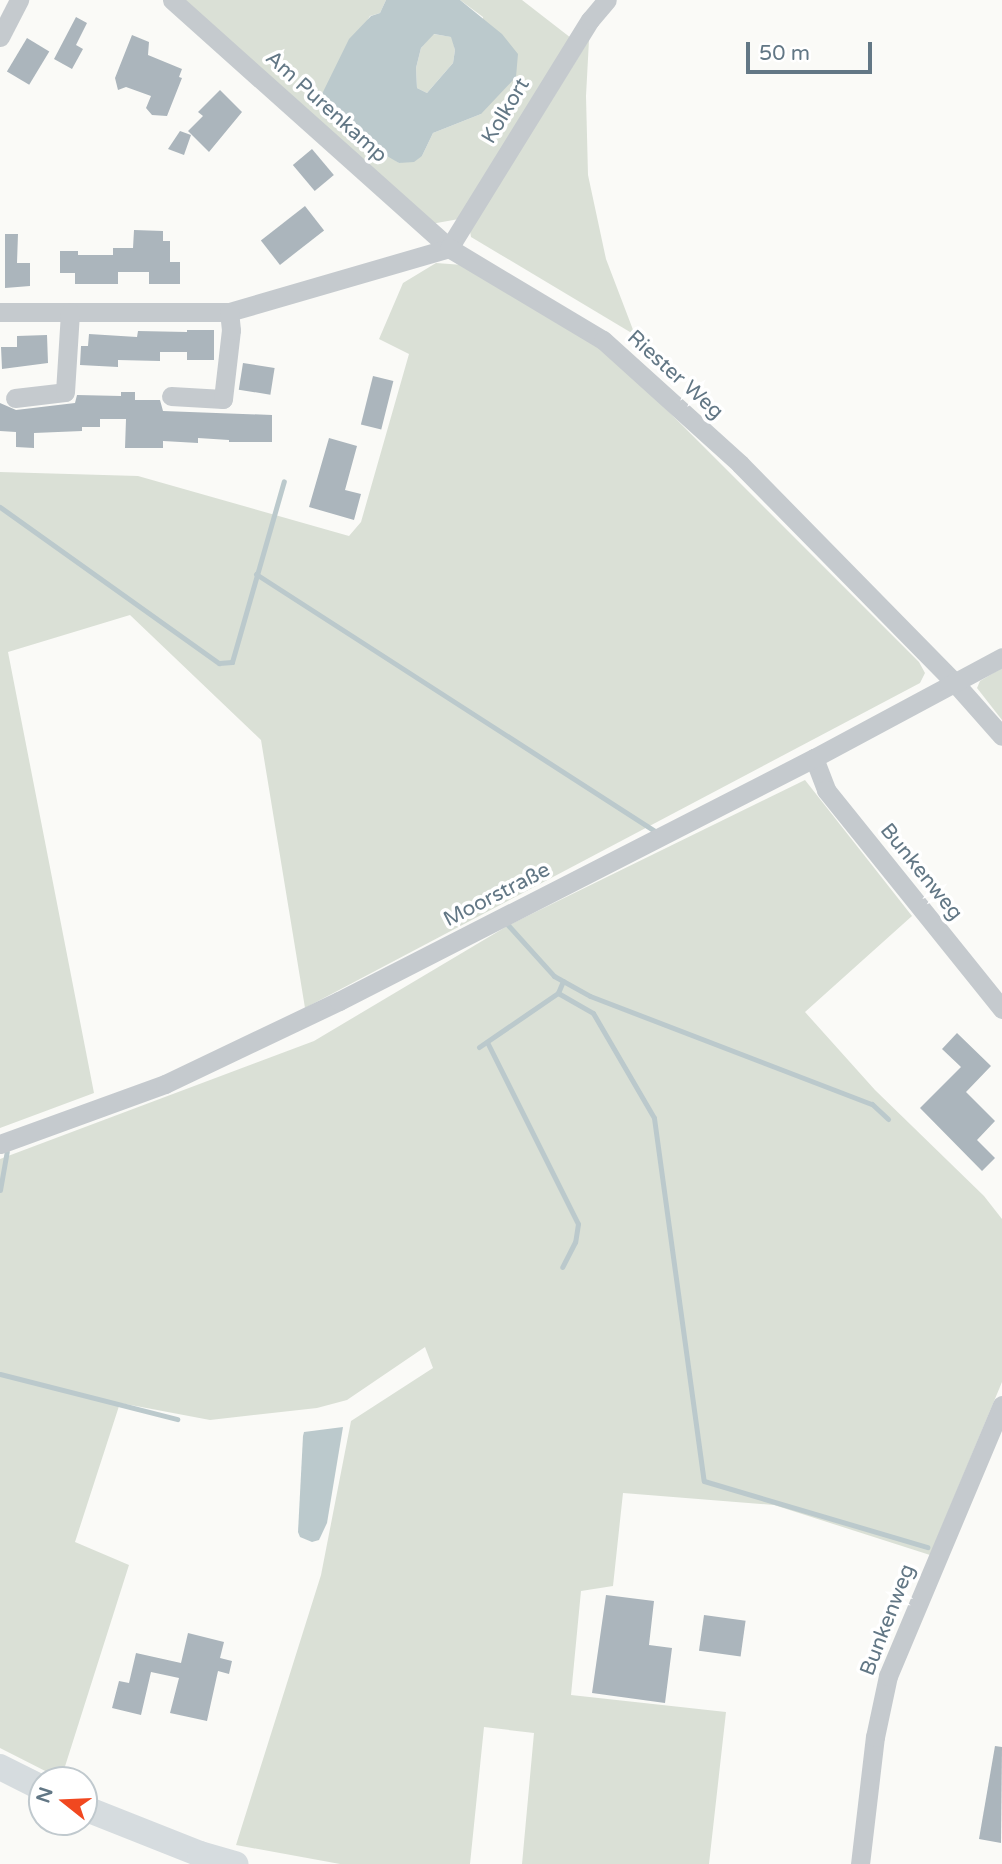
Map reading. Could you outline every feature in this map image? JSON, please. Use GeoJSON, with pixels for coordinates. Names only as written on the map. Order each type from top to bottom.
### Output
{"type":"FeatureCollection","features":[{"type":"Feature","properties":{"kind":"street"},"geometry":{"type":"LineString","coordinates":[[0,37],[19,0]]}},
{"type":"Feature","properties":{"kind":"street","name":"Am Purenkamp"},"geometry":{"type":"LineString","coordinates":[[172,0],[449,248]]}},
{"type":"Feature","properties":{"kind":"street","name":"Kolkort"},"geometry":{"type":"LineString","coordinates":[[449,248],[576,41],[607,0]]}},
{"type":"Feature","properties":{"kind":"street"},"geometry":{"type":"LineString","coordinates":[[0,312],[229,312],[449,248]]}},
{"type":"Feature","properties":{"kind":"street","name":"Riester Weg"},"geometry":{"type":"LineString","coordinates":[[449,248],[603,340],[740,464],[954,682],[1002,736]]}},
{"type":"Feature","properties":{"kind":"street"},"geometry":{"type":"LineString","coordinates":[[15,398],[65,392],[70,312]]}},
{"type":"Feature","properties":{"kind":"street"},"geometry":{"type":"LineString","coordinates":[[171,396],[223,399],[231,330],[229,312]]}},
{"type":"Feature","properties":{"kind":"street","name":"Moorstraße"},"geometry":{"type":"LineString","coordinates":[[0,1144],[177,1078],[340,1001],[814,758],[1002,657]]}},
{"type":"Feature","properties":{"kind":"street","name":"Bunkenweg"},"geometry":{"type":"LineString","coordinates":[[814,758],[826,790],[1002,1009]]}},
{"type":"Feature","properties":{"kind":"street","name":"Bunkenweg"},"geometry":{"type":"LineString","coordinates":[[860,1864],[875,1737],[888,1676],[1002,1405]]}},
{"type":"Feature","properties":{"kind":"street"},"geometry":{"type":"LineString","coordinates":[[0,1766],[28,1781]]}},
{"type":"Feature","properties":{"kind":"street"},"geometry":{"type":"LineString","coordinates":[[98,1814],[200,1854],[236,1864]]}},
{"type":"Feature","properties":{"kind":"shaded area"},"geometry":{"type":"Polygon","coordinates":[[[183,0],[386,0],[380,13],[370,16],[321,96],[323,107],[399,163],[422,156],[433,133],[481,114],[483,17],[460,0],[522,0],[571,38],[459,219],[431,224],[183,0]]]}},
{"type":"Feature","properties":{"kind":"shaded area"},"geometry":{"type":"Polygon","coordinates":[[[386,0],[460,0],[502,34],[518,54],[516,77],[481,114],[433,133],[422,156],[414,162],[399,163],[380,152],[323,106],[321,96],[349,39],[371,16],[380,13],[386,0]],[[434,34],[421,48],[416,68],[417,88],[427,93],[453,63],[455,50],[451,37],[434,34]]]}},
{"type":"Feature","properties":{"kind":"shaded area"},"geometry":{"type":"Polygon","coordinates":[[[433,34],[452,37],[455,50],[453,63],[427,93],[417,88],[416,68],[421,48],[433,34]]]}},
{"type":"Feature","properties":{"kind":"shaded area"},"geometry":{"type":"Polygon","coordinates":[[[589,40],[586,96],[588,175],[606,259],[635,335],[471,237],[470,231],[589,40]]]}},
{"type":"Feature","properties":{"kind":"shaded area"},"geometry":{"type":"Polygon","coordinates":[[[436,263],[463,265],[603,346],[919,662],[925,673],[920,683],[305,1008],[261,740],[130,615],[8,652],[94,1093],[0,1128],[0,472],[138,476],[349,536],[361,522],[409,354],[379,339],[403,283],[436,263]]]}},
{"type":"Feature","properties":{"kind":"shaded area"},"geometry":{"type":"Polygon","coordinates":[[[1002,668],[1002,720],[977,688],[980,681],[1002,668]]]}},
{"type":"Feature","properties":{"kind":"shaded area"},"geometry":{"type":"Polygon","coordinates":[[[805,780],[912,916],[805,1012],[875,1090],[984,1196],[1002,1219],[1002,1382],[930,1555],[774,1505],[623,1493],[613,1586],[581,1591],[571,1695],[726,1712],[709,1864],[522,1864],[534,1733],[484,1727],[470,1864],[340,1864],[236,1845],[321,1575],[351,1421],[433,1368],[425,1347],[347,1400],[317,1408],[210,1420],[120,1403],[75,1542],[129,1565],[65,1766],[35,1766],[0,1748],[0,1159],[314,1041],[509,925],[805,780]]]}},
{"type":"Feature","properties":{"kind":"shaded area"},"geometry":{"type":"Polygon","coordinates":[[[343,1427],[327,1523],[319,1540],[312,1542],[300,1537],[298,1532],[304,1432],[343,1427]]]}},
{"type":"Feature","properties":{"kind":"building"},"geometry":{"type":"Polygon","coordinates":[[[76,17],[87,23],[76,45],[83,49],[72,69],[54,59],[76,17]]]}},
{"type":"Feature","properties":{"kind":"building"},"geometry":{"type":"Polygon","coordinates":[[[132,35],[149,42],[148,55],[182,69],[179,77],[182,78],[167,116],[152,115],[146,108],[151,96],[126,87],[118,90],[115,78],[132,35]]]}},
{"type":"Feature","properties":{"kind":"building"},"geometry":{"type":"Polygon","coordinates":[[[27,38],[49,51],[29,85],[7,71],[27,38]]]}},
{"type":"Feature","properties":{"kind":"building"},"geometry":{"type":"Polygon","coordinates":[[[220,90],[242,112],[209,152],[188,131],[203,116],[198,112],[220,90]]]}},
{"type":"Feature","properties":{"kind":"building"},"geometry":{"type":"Polygon","coordinates":[[[180,131],[191,135],[184,155],[168,149],[180,131]]]}},
{"type":"Feature","properties":{"kind":"building"},"geometry":{"type":"Polygon","coordinates":[[[312,149],[334,175],[315,191],[293,165],[312,149]]]}},
{"type":"Feature","properties":{"kind":"building"},"geometry":{"type":"Polygon","coordinates":[[[305,206],[324,230],[280,265],[261,240],[305,206]]]}},
{"type":"Feature","properties":{"kind":"building"},"geometry":{"type":"Polygon","coordinates":[[[134,230],[163,231],[163,241],[170,241],[170,262],[180,262],[180,284],[149,284],[149,272],[118,272],[118,284],[75,284],[75,273],[60,273],[60,251],[78,251],[78,255],[113,255],[113,248],[133,248],[134,230]]]}},
{"type":"Feature","properties":{"kind":"building"},"geometry":{"type":"Polygon","coordinates":[[[5,234],[18,234],[17,263],[30,263],[30,286],[5,288],[5,234]]]}},
{"type":"Feature","properties":{"kind":"building"},"geometry":{"type":"Polygon","coordinates":[[[214,330],[214,360],[187,360],[187,352],[160,352],[160,361],[118,360],[118,367],[80,365],[81,346],[88,346],[89,334],[137,337],[138,331],[214,330]]]}},
{"type":"Feature","properties":{"kind":"building"},"geometry":{"type":"Polygon","coordinates":[[[47,335],[48,363],[2,369],[1,347],[17,347],[17,336],[47,335]]]}},
{"type":"Feature","properties":{"kind":"building"},"geometry":{"type":"Polygon","coordinates":[[[243,363],[275,368],[270,395],[239,390],[243,363]]]}},
{"type":"Feature","properties":{"kind":"building"},"geometry":{"type":"Polygon","coordinates":[[[373,376],[393,381],[381,430],[361,425],[373,376]]]}},
{"type":"Feature","properties":{"kind":"building"},"geometry":{"type":"Polygon","coordinates":[[[121,392],[135,392],[135,400],[160,400],[163,411],[272,415],[272,442],[229,442],[198,438],[198,443],[163,441],[163,448],[125,448],[126,419],[100,419],[100,427],[82,427],[82,431],[34,433],[34,448],[16,447],[16,432],[0,431],[0,403],[16,410],[75,403],[77,395],[121,396],[121,392]]]}},
{"type":"Feature","properties":{"kind":"building"},"geometry":{"type":"Polygon","coordinates":[[[329,438],[357,446],[345,490],[361,494],[354,520],[309,507],[329,438]]]}},
{"type":"Feature","properties":{"kind":"building"},"geometry":{"type":"Polygon","coordinates":[[[957,1033],[991,1066],[966,1092],[995,1121],[977,1140],[995,1158],[982,1171],[920,1108],[961,1067],[942,1049],[957,1033]]]}},
{"type":"Feature","properties":{"kind":"building"},"geometry":{"type":"Polygon","coordinates":[[[606,1595],[654,1601],[649,1645],[672,1648],[665,1703],[592,1693],[606,1595]]]}},
{"type":"Feature","properties":{"kind":"building"},"geometry":{"type":"Polygon","coordinates":[[[704,1615],[746,1621],[741,1656],[699,1651],[704,1615]]]}},
{"type":"Feature","properties":{"kind":"building"},"geometry":{"type":"Polygon","coordinates":[[[188,1633],[224,1642],[220,1658],[232,1661],[229,1674],[218,1671],[207,1721],[170,1713],[179,1678],[151,1672],[141,1715],[112,1708],[119,1681],[129,1683],[136,1653],[181,1663],[188,1633]]]}},
{"type":"Feature","properties":{"kind":"building"},"geometry":{"type":"Polygon","coordinates":[[[995,1746],[1002,1747],[1001,1843],[979,1839],[995,1746]]]}},
{"type":"Feature","properties":{"kind":"waterway"},"geometry":{"type":"LineString","coordinates":[[0,507],[219,663],[232,662],[284,481]]}},
{"type":"Feature","properties":{"kind":"waterway"},"geometry":{"type":"LineString","coordinates":[[256,574],[656,832]]}},
{"type":"Feature","properties":{"kind":"waterway"},"geometry":{"type":"LineString","coordinates":[[507,924],[554,976],[590,996],[872,1104],[888,1119]]}},
{"type":"Feature","properties":{"kind":"waterway"},"geometry":{"type":"LineString","coordinates":[[563,981],[558,993],[593,1013],[654,1118],[704,1481],[927,1547]]}},
{"type":"Feature","properties":{"kind":"waterway"},"geometry":{"type":"LineString","coordinates":[[479,1047],[558,993]]}},
{"type":"Feature","properties":{"kind":"waterway"},"geometry":{"type":"LineString","coordinates":[[487,1042],[578,1224],[575,1242],[562,1267]]}},
{"type":"Feature","properties":{"kind":"waterway"},"geometry":{"type":"LineString","coordinates":[[0,1190],[7,1152]]}},
{"type":"Feature","properties":{"kind":"waterway"},"geometry":{"type":"LineString","coordinates":[[0,1374],[177,1419]]}}]}
